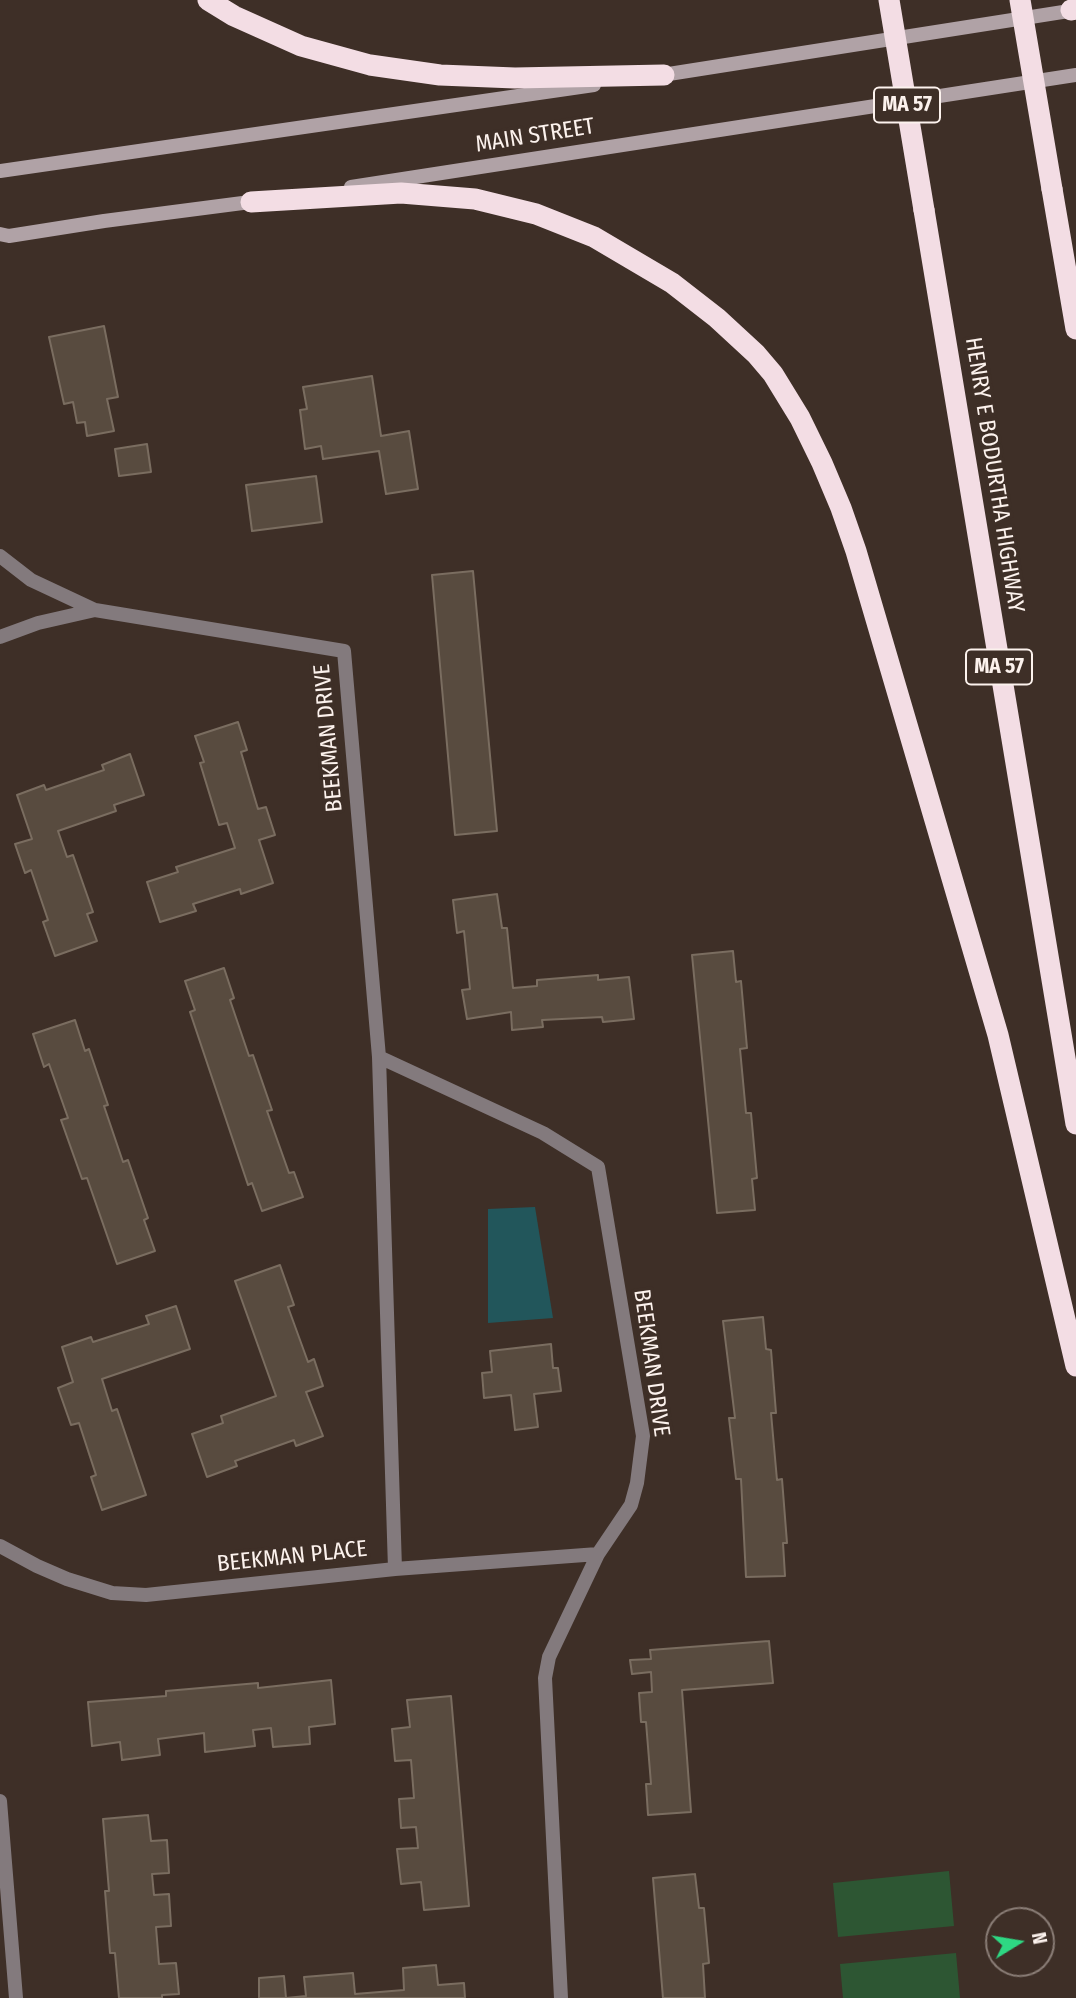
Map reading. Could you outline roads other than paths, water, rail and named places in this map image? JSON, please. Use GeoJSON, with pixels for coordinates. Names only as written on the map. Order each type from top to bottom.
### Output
{"type":"FeatureCollection","features":[{"type":"Feature","properties":{"kind":"highway"},"geometry":{"type":"LineString","coordinates":[[208,0],[234,16],[301,46],[370,65],[440,75],[515,78],[664,75]]}},
{"type":"Feature","properties":{"kind":"highway","name":"HENRY E BODURTHA HIGHWAY"},"geometry":{"type":"LineString","coordinates":[[889,0],[1076,1124]]}},
{"type":"Feature","properties":{"kind":"highway"},"geometry":{"type":"LineString","coordinates":[[1020,0],[1076,330]]}},
{"type":"Feature","properties":{"kind":"highway"},"geometry":{"type":"LineString","coordinates":[[251,202],[401,193],[475,199],[536,214],[594,237],[672,283],[717,318],[756,354],[773,374],[800,418],[822,463],[856,551],[998,1035],[1076,1366]]}},
{"type":"Feature","properties":{"kind":"main road","name":"MAIN STREET"},"geometry":{"type":"LineString","coordinates":[[0,170],[664,75],[1074,10]]}},
{"type":"Feature","properties":{"kind":"main road","name":"MAIN STREET"},"geometry":{"type":"LineString","coordinates":[[0,234],[9,236],[251,202],[1076,75]]}},
{"type":"Feature","properties":{"kind":"street","name":"BEEKMAN DRIVE"},"geometry":{"type":"LineString","coordinates":[[0,556],[31,580],[95,610],[344,651],[379,1057],[395,1569]]}},
{"type":"Feature","properties":{"kind":"street"},"geometry":{"type":"LineString","coordinates":[[0,637],[38,623],[95,610]]}},
{"type":"Feature","properties":{"kind":"street","name":"BEEKMAN DRIVE"},"geometry":{"type":"LineString","coordinates":[[379,1057],[544,1133],[598,1167],[643,1436],[637,1483],[631,1505],[597,1553],[549,1657],[545,1678],[561,1998]]}},
{"type":"Feature","properties":{"kind":"street","name":"BEEKMAN PLACE"},"geometry":{"type":"LineString","coordinates":[[0,1546],[67,1579],[112,1593],[146,1595],[395,1569],[597,1553]]}},
{"type":"Feature","properties":{"kind":"street"},"geometry":{"type":"LineString","coordinates":[[0,1801],[16,1998]]}},
{"type":"Feature","properties":{"kind":"water"},"geometry":{"type":"Polygon","coordinates":[[[535,1207],[553,1318],[488,1323],[488,1209],[535,1207]]]}}]}
